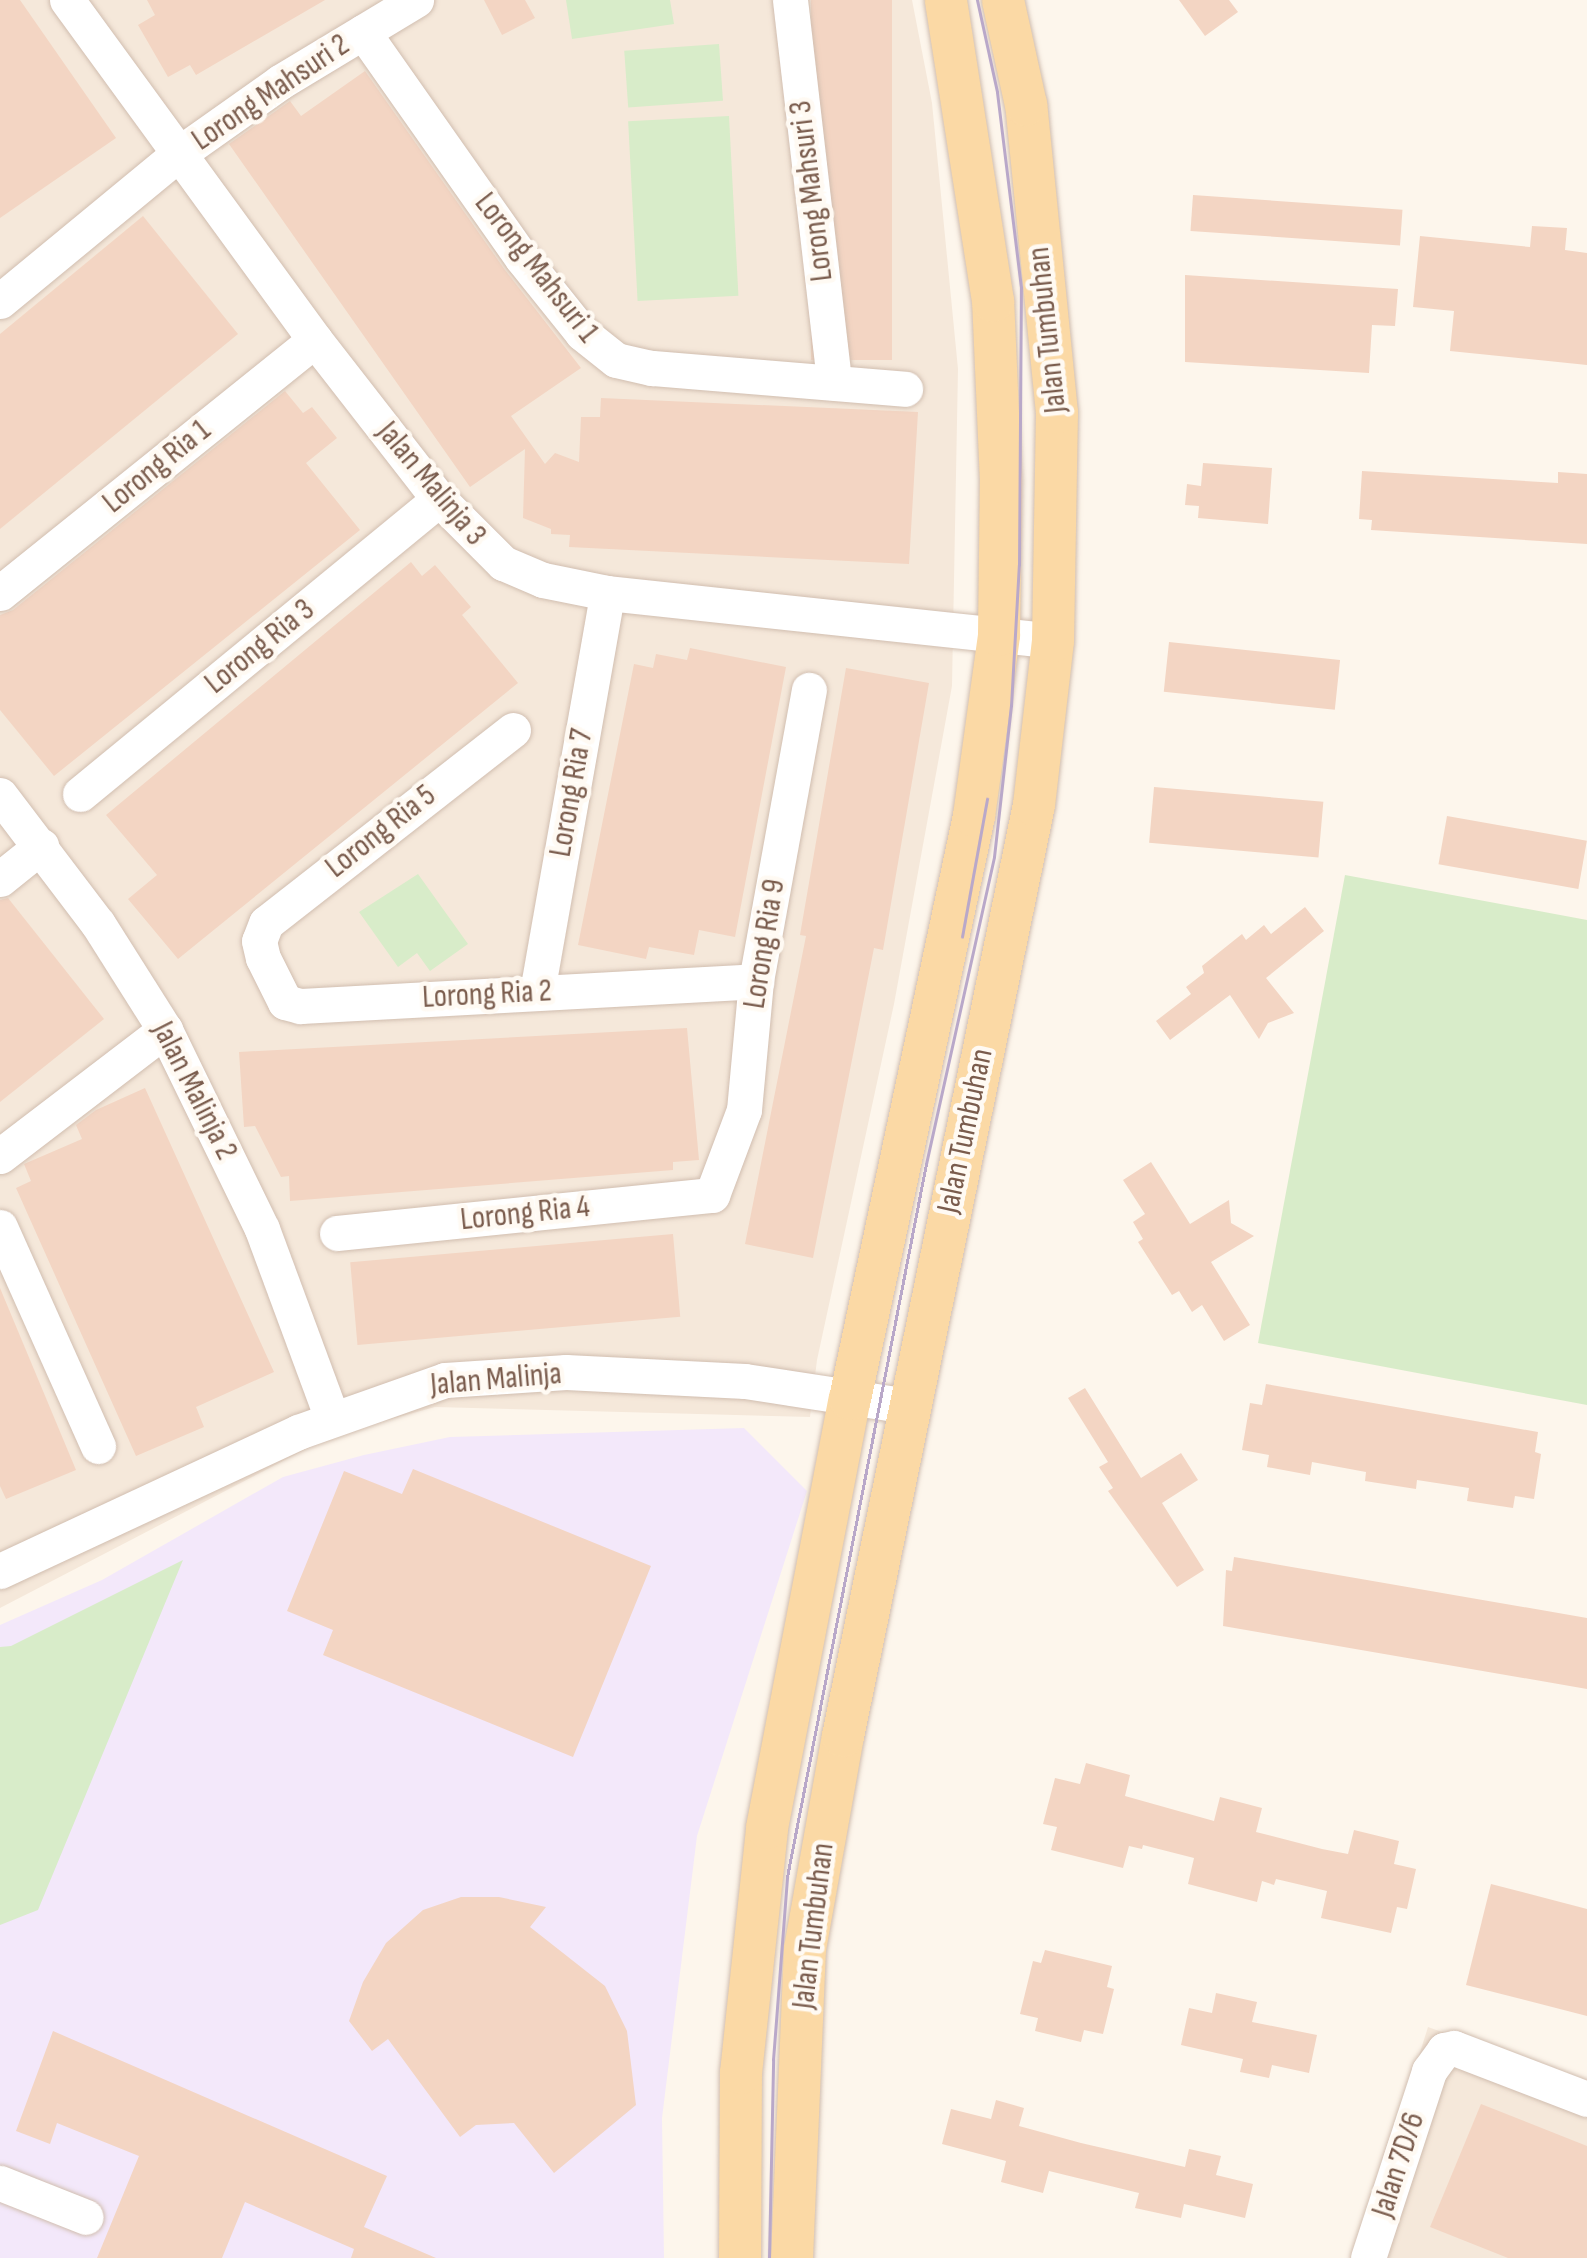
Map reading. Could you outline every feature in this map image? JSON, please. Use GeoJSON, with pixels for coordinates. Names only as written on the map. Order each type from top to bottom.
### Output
{"type":"FeatureCollection","features":[{"type":"Feature","properties":{"kind":"main road","name":"Jalan Tumbuhan"},"geometry":{"type":"LineString","coordinates":[[740,2258],[741,2072],[767,1828],[868,1308],[974,816],[999,635],[1002,482],[996,340],[968,113],[946,0]]}},
{"type":"Feature","properties":{"kind":"main road","name":"Jalan Tumbuhan"},"geometry":{"type":"LineString","coordinates":[[792,2258],[805,1948],[842,1736],[1034,804],[1053,641],[1058,440],[1026,105],[1003,0]]}},
{"type":"Feature","properties":{"kind":"main road"},"geometry":{"type":"LineString","coordinates":[[996,340],[1005,326],[1006,294],[1012,287],[1023,285],[1046,301]]}},
{"type":"Feature","properties":{"kind":"main road"},"geometry":{"type":"LineString","coordinates":[[1002,482],[1029,503],[1040,499],[1058,440]]}},
{"type":"Feature","properties":{"kind":"main road"},"geometry":{"type":"LineString","coordinates":[[987,723],[1006,676],[1017,668],[1030,668],[1048,684]]}},
{"type":"Feature","properties":{"kind":"main road"},"geometry":{"type":"LineString","coordinates":[[868,1308],[875,1332],[885,1346],[904,1346],[928,1319]]}},
{"type":"Feature","properties":{"kind":"main road"},"geometry":{"type":"LineString","coordinates":[[829,1507],[844,1471],[859,1462],[874,1466],[883,1478],[887,1522]]}},
{"type":"Feature","properties":{"kind":"street","name":"Jalan Malinja 3"},"geometry":{"type":"LineString","coordinates":[[67,0],[315,340],[440,500],[503,563],[543,580],[607,593],[1053,641]]}},
{"type":"Feature","properties":{"kind":"street","name":"Lorong Mahsuri 2"},"geometry":{"type":"LineString","coordinates":[[0,301],[178,155],[280,82],[416,0]]}},
{"type":"Feature","properties":{"kind":"street","name":"Lorong Mahsuri 3"},"geometry":{"type":"LineString","coordinates":[[790,0],[834,382]]}},
{"type":"Feature","properties":{"kind":"street","name":"Lorong Mahsuri 1"},"geometry":{"type":"LineString","coordinates":[[363,32],[522,258],[594,345],[616,360],[652,368],[905,389]]}},
{"type":"Feature","properties":{"kind":"street","name":"Lorong Ria 1"},"geometry":{"type":"LineString","coordinates":[[0,594],[315,340]]}},
{"type":"Feature","properties":{"kind":"street","name":"Lorong Ria 3"},"geometry":{"type":"LineString","coordinates":[[80,794],[440,500]]}},
{"type":"Feature","properties":{"kind":"street","name":"Lorong Ria 7"},"geometry":{"type":"LineString","coordinates":[[537,992],[607,593]]}},
{"type":"Feature","properties":{"kind":"street","name":"Lorong Ria 9"},"geometry":{"type":"LineString","coordinates":[[712,1195],[744,1110],[756,981],[809,690]]}},
{"type":"Feature","properties":{"kind":"street","name":"Lorong Ria 5"},"geometry":{"type":"LineString","coordinates":[[258,941],[266,923],[512,730]]}},
{"type":"Feature","properties":{"kind":"street","name":"Jalan Malinja 2"},"geometry":{"type":"LineString","coordinates":[[0,795],[98,924],[165,1030],[262,1229],[332,1418]]}},
{"type":"Feature","properties":{"kind":"street"},"geometry":{"type":"LineString","coordinates":[[0,879],[41,846]]}},
{"type":"Feature","properties":{"kind":"street","name":"Lorong Ria 2"},"geometry":{"type":"LineString","coordinates":[[258,941],[282,998],[295,1006],[756,981]]}},
{"type":"Feature","properties":{"kind":"street"},"geometry":{"type":"LineString","coordinates":[[0,1156],[165,1030]]}},
{"type":"Feature","properties":{"kind":"street","name":"Lorong Ria 4"},"geometry":{"type":"LineString","coordinates":[[337,1232],[712,1195]]}},
{"type":"Feature","properties":{"kind":"street"},"geometry":{"type":"LineString","coordinates":[[0,1227],[98,1446]]}},
{"type":"Feature","properties":{"kind":"street","name":"Jalan Malinja"},"geometry":{"type":"LineString","coordinates":[[0,1571],[332,1418],[445,1380],[566,1372],[745,1381],[909,1406]]}},
{"type":"Feature","properties":{"kind":"street","name":"Jalan 7D/6"},"geometry":{"type":"LineString","coordinates":[[1368,2258],[1429,2071],[1438,2056],[1454,2048],[1587,2099]]}},
{"type":"Feature","properties":{"kind":"street"},"geometry":{"type":"LineString","coordinates":[[0,2182],[86,2217]]}},
{"type":"Feature","properties":{"kind":"shaded area"},"geometry":{"type":"Polygon","coordinates":[[[0,0],[912,0],[932,103],[958,369],[952,686],[894,1004],[817,1360],[810,1417],[435,1407],[333,1435],[0,1608],[0,0]]]}},
{"type":"Feature","properties":{"kind":"shaded area"},"geometry":{"type":"Polygon","coordinates":[[[744,1428],[807,1491],[697,1836],[662,2118],[664,2258],[0,2258],[0,1625],[102,1580],[283,1477],[364,1455],[450,1437],[744,1428]]]}},
{"type":"Feature","properties":{"kind":"shaded area"},"geometry":{"type":"Polygon","coordinates":[[[1428,2027],[1587,2084],[1587,2258],[1356,2258],[1428,2027]]]}},
{"type":"Feature","properties":{"kind":"green space"},"geometry":{"type":"Polygon","coordinates":[[[566,0],[670,0],[674,24],[572,39],[566,0]]]}},
{"type":"Feature","properties":{"kind":"green space"},"geometry":{"type":"Polygon","coordinates":[[[719,44],[723,101],[628,107],[624,51],[719,44]]]}},
{"type":"Feature","properties":{"kind":"green space"},"geometry":{"type":"Polygon","coordinates":[[[729,116],[738,296],[638,301],[628,121],[729,116]]]}},
{"type":"Feature","properties":{"kind":"green space"},"geometry":{"type":"Polygon","coordinates":[[[418,874],[468,944],[430,971],[417,953],[398,967],[359,912],[418,874]]]}},
{"type":"Feature","properties":{"kind":"green space"},"geometry":{"type":"Polygon","coordinates":[[[1345,875],[1587,920],[1587,1405],[1258,1343],[1345,875]]]}},
{"type":"Feature","properties":{"kind":"green space"},"geometry":{"type":"Polygon","coordinates":[[[183,1560],[38,1910],[0,1925],[0,1647],[11,1646],[183,1560]]]}},
{"type":"Feature","properties":{"kind":"building"},"geometry":{"type":"Polygon","coordinates":[[[0,0],[20,0],[116,138],[0,218],[0,0]]]}},
{"type":"Feature","properties":{"kind":"building"},"geometry":{"type":"Polygon","coordinates":[[[147,0],[325,0],[196,75],[190,65],[168,77],[138,25],[155,15],[147,0]]]}},
{"type":"Feature","properties":{"kind":"building"},"geometry":{"type":"Polygon","coordinates":[[[484,0],[525,0],[535,18],[502,35],[484,0]]]}},
{"type":"Feature","properties":{"kind":"building"},"geometry":{"type":"Polygon","coordinates":[[[811,0],[892,0],[892,360],[811,360],[811,0]]]}},
{"type":"Feature","properties":{"kind":"building"},"geometry":{"type":"Polygon","coordinates":[[[1179,0],[1229,0],[1238,12],[1205,36],[1179,0]]]}},
{"type":"Feature","properties":{"kind":"building"},"geometry":{"type":"Polygon","coordinates":[[[365,71],[505,270],[581,368],[511,416],[545,464],[555,453],[579,462],[581,417],[600,417],[601,398],[918,412],[909,564],[569,547],[570,535],[551,534],[551,529],[523,518],[525,449],[470,487],[229,144],[290,101],[301,116],[365,71]]]}},
{"type":"Feature","properties":{"kind":"building"},"geometry":{"type":"Polygon","coordinates":[[[1193,195],[1402,210],[1400,246],[1190,231],[1193,195]]]}},
{"type":"Feature","properties":{"kind":"building"},"geometry":{"type":"Polygon","coordinates":[[[143,216],[238,334],[0,529],[0,334],[143,216]]]}},
{"type":"Feature","properties":{"kind":"building"},"geometry":{"type":"Polygon","coordinates":[[[1532,226],[1567,228],[1565,250],[1587,253],[1587,365],[1450,351],[1454,311],[1413,307],[1420,236],[1530,247],[1532,226]]]}},
{"type":"Feature","properties":{"kind":"building"},"geometry":{"type":"Polygon","coordinates":[[[1185,275],[1398,289],[1395,326],[1372,325],[1369,373],[1185,362],[1185,275]]]}},
{"type":"Feature","properties":{"kind":"building"},"geometry":{"type":"Polygon","coordinates":[[[285,391],[303,413],[312,407],[337,438],[306,463],[360,530],[54,776],[0,710],[0,615],[13,610],[285,391]]]}},
{"type":"Feature","properties":{"kind":"building"},"geometry":{"type":"Polygon","coordinates":[[[1203,463],[1272,468],[1268,524],[1198,518],[1199,506],[1185,505],[1187,484],[1201,486],[1203,463]]]}},
{"type":"Feature","properties":{"kind":"building"},"geometry":{"type":"Polygon","coordinates":[[[1362,471],[1558,483],[1558,472],[1587,474],[1587,544],[1371,530],[1372,520],[1359,519],[1362,471]]]}},
{"type":"Feature","properties":{"kind":"building"},"geometry":{"type":"Polygon","coordinates":[[[411,562],[422,576],[435,565],[471,607],[462,615],[518,683],[178,959],[128,899],[157,875],[106,815],[411,562]]]}},
{"type":"Feature","properties":{"kind":"building"},"geometry":{"type":"Polygon","coordinates":[[[1169,642],[1340,660],[1335,710],[1164,692],[1169,642]]]}},
{"type":"Feature","properties":{"kind":"building"},"geometry":{"type":"Polygon","coordinates":[[[690,648],[786,667],[735,937],[699,930],[694,955],[649,947],[646,959],[578,945],[634,664],[653,668],[656,654],[687,660],[690,648]]]}},
{"type":"Feature","properties":{"kind":"building"},"geometry":{"type":"Polygon","coordinates":[[[846,668],[929,683],[883,950],[874,948],[813,1258],[745,1244],[806,936],[800,935],[846,668]]]}},
{"type":"Feature","properties":{"kind":"building"},"geometry":{"type":"Polygon","coordinates":[[[1154,787],[1323,802],[1318,858],[1149,843],[1154,787]]]}},
{"type":"Feature","properties":{"kind":"building"},"geometry":{"type":"Polygon","coordinates":[[[1447,816],[1587,841],[1578,889],[1438,864],[1447,816]]]}},
{"type":"Feature","properties":{"kind":"building"},"geometry":{"type":"Polygon","coordinates":[[[8,898],[104,1019],[0,1102],[0,900],[8,898]]]}},
{"type":"Feature","properties":{"kind":"building"},"geometry":{"type":"Polygon","coordinates":[[[1305,907],[1324,931],[1266,978],[1294,1013],[1268,1023],[1259,1039],[1230,995],[1170,1040],[1156,1021],[1191,994],[1186,987],[1204,973],[1202,966],[1242,934],[1246,940],[1264,925],[1271,934],[1305,907]]]}},
{"type":"Feature","properties":{"kind":"building"},"geometry":{"type":"Polygon","coordinates":[[[687,1028],[699,1160],[673,1162],[673,1170],[290,1201],[289,1176],[281,1177],[255,1126],[244,1127],[239,1052],[687,1028]]]}},
{"type":"Feature","properties":{"kind":"building"},"geometry":{"type":"Polygon","coordinates":[[[145,1088],[274,1372],[196,1407],[204,1427],[136,1456],[16,1188],[31,1181],[24,1164],[82,1139],[76,1125],[96,1110],[145,1088]]]}},
{"type":"Feature","properties":{"kind":"building"},"geometry":{"type":"Polygon","coordinates":[[[1151,1162],[1190,1224],[1229,1200],[1231,1223],[1254,1236],[1211,1262],[1250,1325],[1224,1341],[1202,1305],[1192,1312],[1179,1291],[1172,1295],[1138,1242],[1143,1239],[1133,1222],[1145,1214],[1123,1180],[1151,1162]]]}},
{"type":"Feature","properties":{"kind":"building"},"geometry":{"type":"Polygon","coordinates":[[[673,1234],[680,1317],[357,1345],[350,1262],[673,1234]]]}},
{"type":"Feature","properties":{"kind":"building"},"geometry":{"type":"Polygon","coordinates":[[[0,1288],[76,1470],[6,1499],[0,1486],[0,1288]]]}},
{"type":"Feature","properties":{"kind":"building"},"geometry":{"type":"Polygon","coordinates":[[[1266,1384],[1538,1432],[1535,1452],[1541,1454],[1534,1499],[1515,1496],[1513,1508],[1467,1501],[1469,1488],[1417,1480],[1416,1489],[1365,1481],[1366,1472],[1312,1462],[1310,1475],[1267,1467],[1269,1455],[1242,1450],[1250,1403],[1262,1405],[1266,1384]]]}},
{"type":"Feature","properties":{"kind":"building"},"geometry":{"type":"Polygon","coordinates":[[[1085,1388],[1141,1478],[1181,1453],[1198,1480],[1162,1503],[1204,1570],[1177,1587],[1108,1491],[1113,1488],[1099,1467],[1108,1462],[1068,1398],[1085,1388]]]}},
{"type":"Feature","properties":{"kind":"building"},"geometry":{"type":"Polygon","coordinates":[[[413,1469],[651,1566],[573,1757],[323,1655],[333,1630],[287,1611],[344,1471],[402,1494],[413,1469]]]}},
{"type":"Feature","properties":{"kind":"building"},"geometry":{"type":"Polygon","coordinates":[[[1234,1557],[1587,1618],[1587,1689],[1223,1626],[1226,1570],[1232,1571],[1234,1557]]]}},
{"type":"Feature","properties":{"kind":"building"},"geometry":{"type":"Polygon","coordinates":[[[1086,1763],[1130,1775],[1125,1796],[1214,1821],[1220,1797],[1262,1808],[1256,1832],[1322,1849],[1348,1854],[1354,1830],[1399,1841],[1394,1864],[1416,1869],[1407,1909],[1397,1907],[1391,1933],[1321,1918],[1327,1891],[1276,1879],[1274,1885],[1262,1881],[1257,1902],[1188,1884],[1194,1858],[1143,1845],[1142,1849],[1129,1846],[1123,1868],[1051,1850],[1057,1827],[1043,1824],[1055,1778],[1080,1784],[1086,1763]]]}},
{"type":"Feature","properties":{"kind":"building"},"geometry":{"type":"Polygon","coordinates":[[[1491,1884],[1587,1909],[1587,2016],[1466,1985],[1491,1884]]]}},
{"type":"Feature","properties":{"kind":"building"},"geometry":{"type":"Polygon","coordinates":[[[461,1897],[499,1897],[546,1907],[530,1927],[605,1986],[627,2031],[636,2105],[554,2173],[514,2123],[476,2125],[460,2137],[388,2039],[372,2051],[349,2021],[363,1982],[386,1943],[423,1910],[461,1897]]]}},
{"type":"Feature","properties":{"kind":"building"},"geometry":{"type":"Polygon","coordinates":[[[1045,1950],[1112,1966],[1107,1987],[1114,1989],[1103,2034],[1084,2030],[1081,2042],[1035,2031],[1038,2018],[1020,2014],[1033,1961],[1041,1963],[1045,1950]]]}},
{"type":"Feature","properties":{"kind":"building"},"geometry":{"type":"Polygon","coordinates":[[[1216,1993],[1257,2002],[1252,2022],[1317,2035],[1309,2073],[1272,2065],[1269,2078],[1240,2072],[1243,2059],[1181,2045],[1189,2008],[1212,2013],[1216,1993]]]}},
{"type":"Feature","properties":{"kind":"building"},"geometry":{"type":"Polygon","coordinates":[[[53,2031],[387,2176],[364,2227],[436,2258],[351,2258],[354,2249],[245,2202],[222,2258],[97,2258],[139,2156],[57,2123],[50,2144],[16,2131],[53,2031]]]}},
{"type":"Feature","properties":{"kind":"building"},"geometry":{"type":"Polygon","coordinates":[[[996,2100],[1024,2108],[1019,2126],[1081,2143],[1185,2167],[1189,2149],[1221,2156],[1216,2175],[1253,2184],[1245,2218],[1184,2204],[1181,2218],[1135,2208],[1139,2193],[1049,2171],[1043,2193],[1001,2182],[1006,2161],[942,2144],[951,2109],[991,2119],[996,2100]]]}},
{"type":"Feature","properties":{"kind":"building"},"geometry":{"type":"Polygon","coordinates":[[[1481,2104],[1587,2146],[1587,2258],[1508,2258],[1430,2227],[1481,2104]]]}},
{"type":"Feature","properties":{"kind":"tram line"},"geometry":{"type":"LineString","coordinates":[[769,2258],[773,2060],[787,1877],[926,1164],[994,857],[1011,706],[1019,565],[1021,288],[997,92],[977,0]]}},
{"type":"Feature","properties":{"kind":"tram line"},"geometry":{"type":"LineString","coordinates":[[962,937],[987,799]]}}]}
